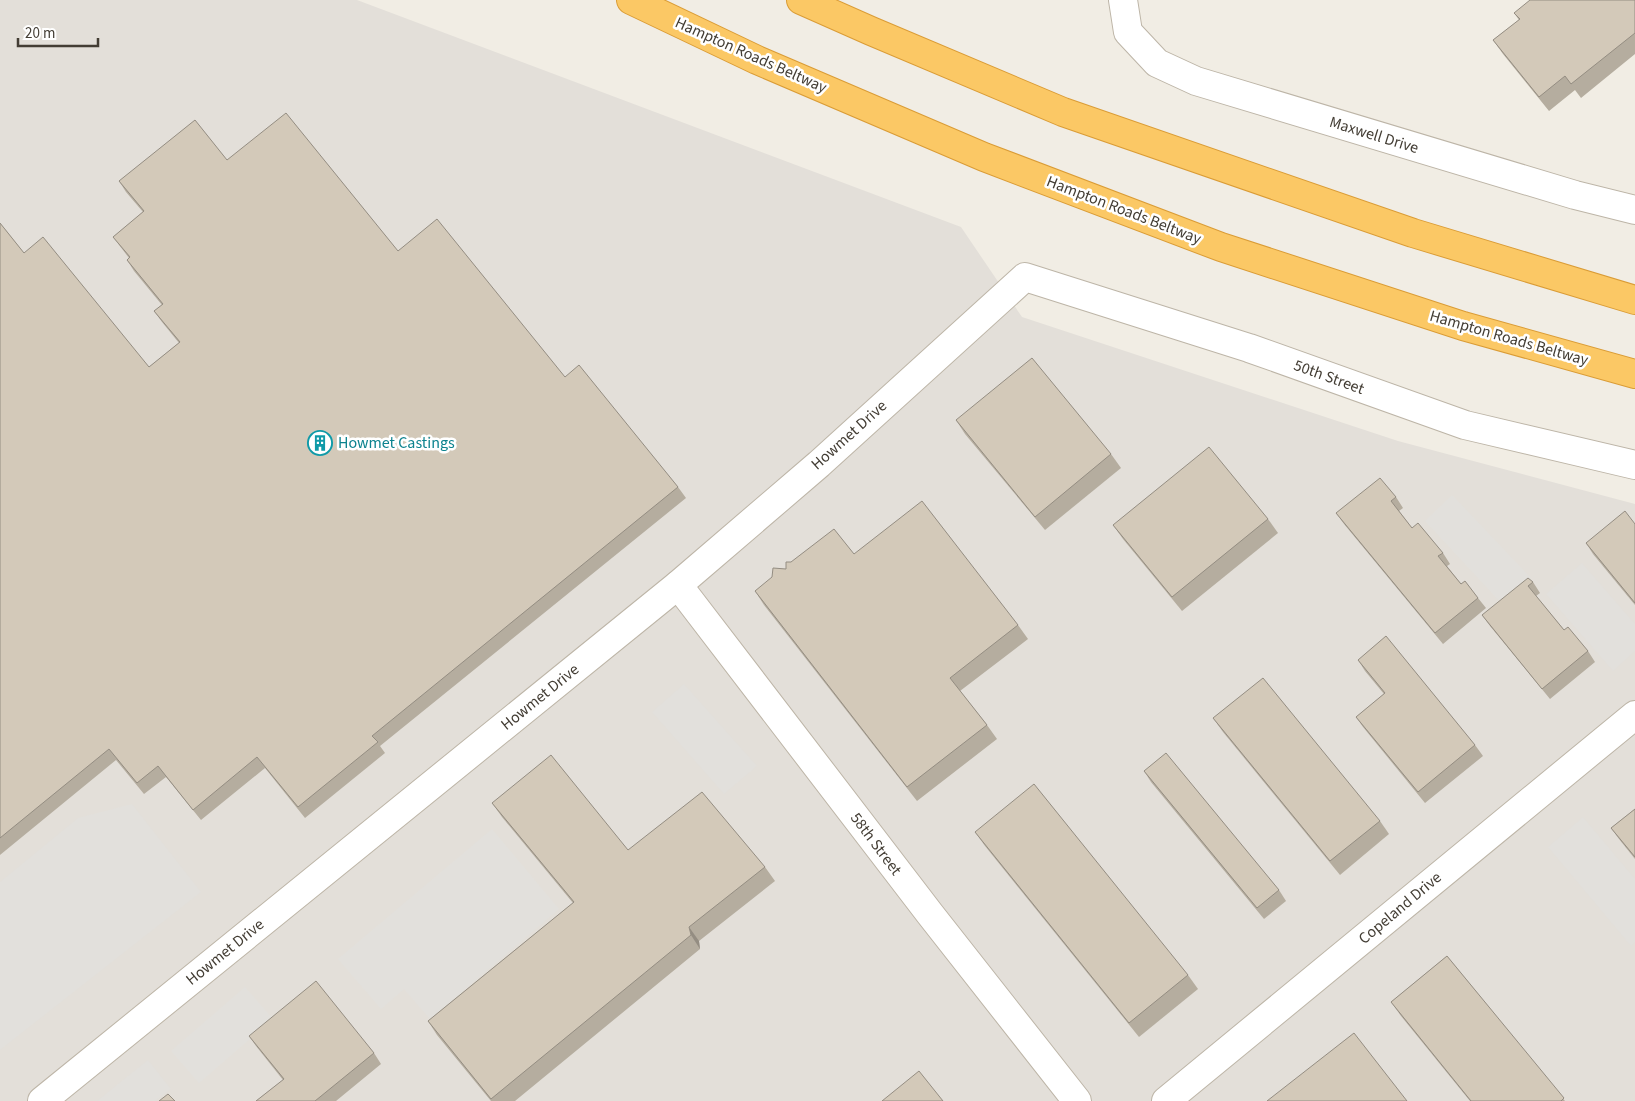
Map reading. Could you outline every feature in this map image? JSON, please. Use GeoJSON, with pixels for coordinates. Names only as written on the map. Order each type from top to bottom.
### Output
{"type":"FeatureCollection","features":[{"type":"Feature","properties":{"kind":"highway","name":"Hampton Roads Beltway"},"geometry":{"type":"LineString","coordinates":[[631,0],[757,60],[984,157],[1221,247],[1463,326],[1635,374]]}},
{"type":"Feature","properties":{"kind":"highway"},"geometry":{"type":"LineString","coordinates":[[801,0],[871,32],[1063,112],[1413,233],[1635,300]]}},
{"type":"Feature","properties":{"kind":"street","name":"Maxwell Drive"},"geometry":{"type":"LineString","coordinates":[[1123,0],[1128,32],[1157,62],[1196,81],[1575,195],[1635,210]]}},
{"type":"Feature","properties":{"kind":"street","name":"50th Street"},"geometry":{"type":"LineString","coordinates":[[1025,277],[1249,348],[1465,425],[1635,465]]}},
{"type":"Feature","properties":{"kind":"street","name":"Howmet Drive"},"geometry":{"type":"LineString","coordinates":[[42,1101],[678,585],[819,464],[1025,277]]}},
{"type":"Feature","properties":{"kind":"street","name":"58th Street"},"geometry":{"type":"LineString","coordinates":[[678,585],[930,914],[1077,1101]]}},
{"type":"Feature","properties":{"kind":"street","name":"Copeland Drive"},"geometry":{"type":"LineString","coordinates":[[1166,1101],[1635,715]]}},
{"type":"Feature","properties":{"kind":"shaded area"},"geometry":{"type":"Polygon","coordinates":[[[0,0],[357,0],[961,227],[1022,317],[1398,441],[1635,504],[1635,1101],[0,1101],[0,0]]]}},
{"type":"Feature","properties":{"kind":"shaded area"},"geometry":{"type":"Polygon","coordinates":[[[1452,495],[1531,578],[1503,605],[1425,521],[1452,495]]]}},
{"type":"Feature","properties":{"kind":"shaded area"},"geometry":{"type":"Polygon","coordinates":[[[1582,563],[1635,624],[1635,651],[1613,671],[1546,594],[1582,563]]]}},
{"type":"Feature","properties":{"kind":"shaded area"},"geometry":{"type":"Polygon","coordinates":[[[684,684],[757,766],[724,794],[652,712],[684,684]]]}},
{"type":"Feature","properties":{"kind":"shaded area"},"geometry":{"type":"Polygon","coordinates":[[[132,804],[201,892],[0,1050],[0,882],[78,818],[132,804]]]}},
{"type":"Feature","properties":{"kind":"shaded area"},"geometry":{"type":"Polygon","coordinates":[[[1583,817],[1635,879],[1635,942],[1631,946],[1548,847],[1583,817]]]}},
{"type":"Feature","properties":{"kind":"shaded area"},"geometry":{"type":"Polygon","coordinates":[[[492,829],[559,909],[430,1019],[404,989],[381,1009],[338,959],[492,829]]]}},
{"type":"Feature","properties":{"kind":"shaded area"},"geometry":{"type":"Polygon","coordinates":[[[245,987],[273,1019],[199,1083],[171,1051],[245,987]]]}},
{"type":"Feature","properties":{"kind":"shaded area"},"geometry":{"type":"Polygon","coordinates":[[[148,1060],[171,1089],[155,1101],[97,1101],[148,1060]]]}},
{"type":"Feature","properties":{"kind":"building"},"geometry":{"type":"Polygon","coordinates":[[[1530,0],[1635,0],[1635,33],[1571,84],[1565,76],[1539,97],[1493,40],[1520,19],[1514,13],[1530,0]]]}},
{"type":"Feature","properties":{"kind":"building","name":"Howmet Castings"},"geometry":{"type":"Polygon","coordinates":[[[286,113],[398,251],[437,219],[565,377],[579,365],[678,487],[372,736],[378,742],[298,807],[257,757],[193,810],[158,766],[137,783],[109,749],[0,838],[0,223],[24,253],[43,237],[149,367],[180,342],[154,311],[163,304],[127,260],[130,257],[113,237],[144,211],[119,181],[195,120],[227,160],[286,113]]]}},
{"type":"Feature","properties":{"kind":"building"},"geometry":{"type":"Polygon","coordinates":[[[1032,358],[1111,454],[1035,517],[956,420],[1032,358]]]}},
{"type":"Feature","properties":{"kind":"building"},"geometry":{"type":"Polygon","coordinates":[[[1209,447],[1268,519],[1172,597],[1113,525],[1209,447]]]}},
{"type":"Feature","properties":{"kind":"building"},"geometry":{"type":"Polygon","coordinates":[[[1380,478],[1396,497],[1391,501],[1412,528],[1418,523],[1443,553],[1438,556],[1461,584],[1465,581],[1478,598],[1435,633],[1336,513],[1380,478]]]}},
{"type":"Feature","properties":{"kind":"building"},"geometry":{"type":"Polygon","coordinates":[[[922,501],[1018,625],[950,678],[987,725],[907,787],[755,591],[772,577],[773,568],[786,569],[786,562],[791,562],[834,529],[854,554],[922,501]]]}},
{"type":"Feature","properties":{"kind":"building"},"geometry":{"type":"Polygon","coordinates":[[[1625,511],[1635,524],[1635,603],[1586,543],[1625,511]]]}},
{"type":"Feature","properties":{"kind":"building"},"geometry":{"type":"Polygon","coordinates":[[[1528,578],[1533,582],[1528,586],[1564,630],[1568,627],[1588,651],[1542,689],[1482,615],[1528,578]]]}},
{"type":"Feature","properties":{"kind":"building"},"geometry":{"type":"Polygon","coordinates":[[[1386,636],[1475,745],[1418,792],[1356,717],[1385,693],[1358,660],[1386,636]]]}},
{"type":"Feature","properties":{"kind":"building"},"geometry":{"type":"Polygon","coordinates":[[[1263,678],[1380,821],[1330,861],[1213,718],[1263,678]]]}},
{"type":"Feature","properties":{"kind":"building"},"geometry":{"type":"Polygon","coordinates":[[[1166,753],[1279,890],[1257,908],[1144,771],[1166,753]]]}},
{"type":"Feature","properties":{"kind":"building"},"geometry":{"type":"Polygon","coordinates":[[[551,755],[628,850],[702,792],[765,867],[689,927],[691,935],[491,1099],[428,1021],[574,902],[492,803],[551,755]]]}},
{"type":"Feature","properties":{"kind":"building"},"geometry":{"type":"Polygon","coordinates":[[[1034,784],[1188,975],[1129,1023],[975,832],[1034,784]]]}},
{"type":"Feature","properties":{"kind":"building"},"geometry":{"type":"Polygon","coordinates":[[[1635,809],[1635,857],[1611,828],[1635,809]]]}},
{"type":"Feature","properties":{"kind":"building"},"geometry":{"type":"Polygon","coordinates":[[[1447,956],[1564,1098],[1561,1101],[1471,1101],[1391,1002],[1447,956]]]}},
{"type":"Feature","properties":{"kind":"building"},"geometry":{"type":"Polygon","coordinates":[[[316,981],[374,1053],[315,1101],[256,1101],[284,1079],[249,1036],[316,981]]]}},
{"type":"Feature","properties":{"kind":"building"},"geometry":{"type":"Polygon","coordinates":[[[1354,1033],[1407,1101],[1267,1101],[1354,1033]]]}},
{"type":"Feature","properties":{"kind":"building"},"geometry":{"type":"Polygon","coordinates":[[[919,1071],[943,1101],[882,1101],[919,1071]]]}},
{"type":"Feature","properties":{"kind":"building"},"geometry":{"type":"Polygon","coordinates":[[[168,1094],[175,1101],[159,1101],[168,1094]]]}},
{"type":"Feature","properties":{"kind":"place","name":"Howmet Castings"},"geometry":{"type":"Point","coordinates":[320,443]}}]}
